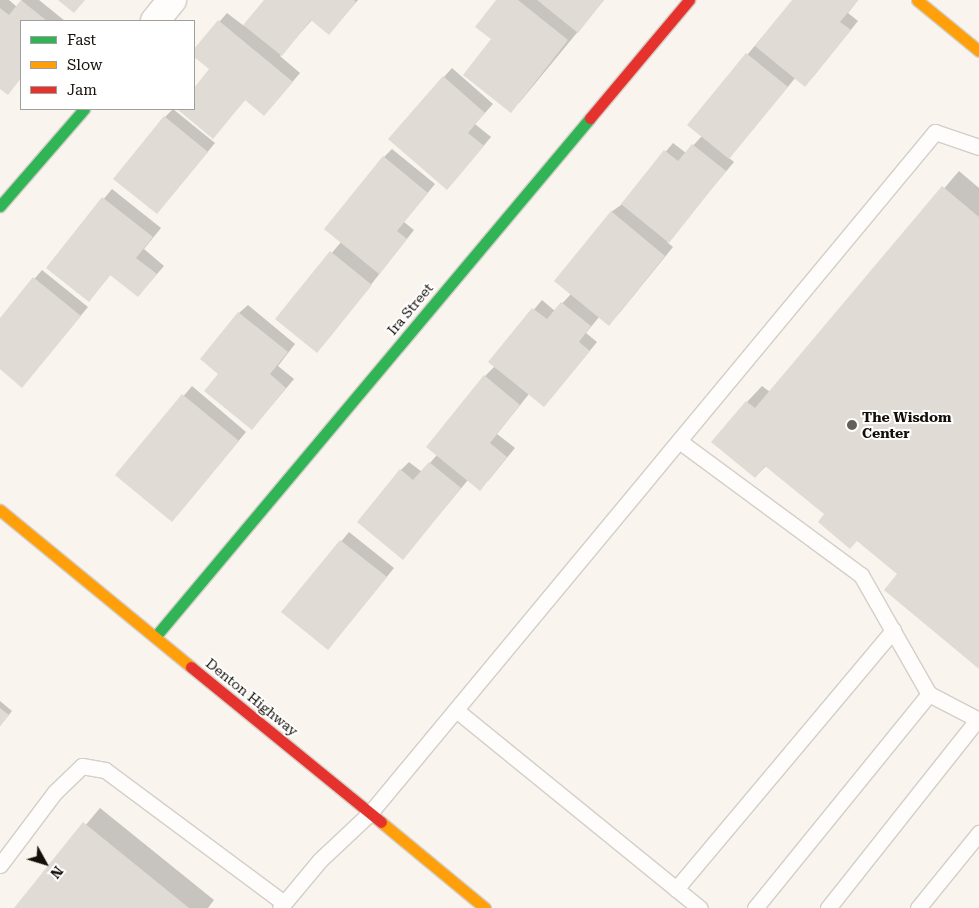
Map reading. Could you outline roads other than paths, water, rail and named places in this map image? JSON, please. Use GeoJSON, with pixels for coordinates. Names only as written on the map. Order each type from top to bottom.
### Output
{"type":"FeatureCollection","features":[{"type":"Feature","properties":{"kind":"street"},"geometry":{"type":"LineString","coordinates":[[156,20],[172,0]]}},
{"type":"Feature","properties":{"kind":"street","name":"Ira Street"},"geometry":{"type":"LineString","coordinates":[[155,637],[689,0]]}},
{"type":"Feature","properties":{"kind":"street"},"geometry":{"type":"LineString","coordinates":[[917,0],[979,51]]}},
{"type":"Feature","properties":{"kind":"street"},"geometry":{"type":"LineString","coordinates":[[0,206],[83,110]]}},
{"type":"Feature","properties":{"kind":"street","name":"Denton Highway"},"geometry":{"type":"LineString","coordinates":[[0,510],[485,908]]}},
{"type":"Feature","properties":{"kind":"lane"},"geometry":{"type":"LineString","coordinates":[[0,865],[55,792],[82,766],[90,767],[105,770],[282,906],[320,860],[370,814],[935,132],[979,147]]}},
{"type":"Feature","properties":{"kind":"lane"},"geometry":{"type":"LineString","coordinates":[[678,441],[861,575],[929,694],[978,719],[828,908]]}},
{"type":"Feature","properties":{"kind":"lane"},"geometry":{"type":"LineString","coordinates":[[676,888],[893,630]]}},
{"type":"Feature","properties":{"kind":"lane"},"geometry":{"type":"LineString","coordinates":[[755,908],[929,694]]}},
{"type":"Feature","properties":{"kind":"lane"},"geometry":{"type":"LineString","coordinates":[[456,710],[700,908]]}},
{"type":"Feature","properties":{"kind":"lane"},"geometry":{"type":"LineString","coordinates":[[918,908],[979,833]]}},
{"type":"Feature","properties":{"kind":"place","name":"The Wisdom Center"},"geometry":{"type":"Point","coordinates":[852,425]}}]}
